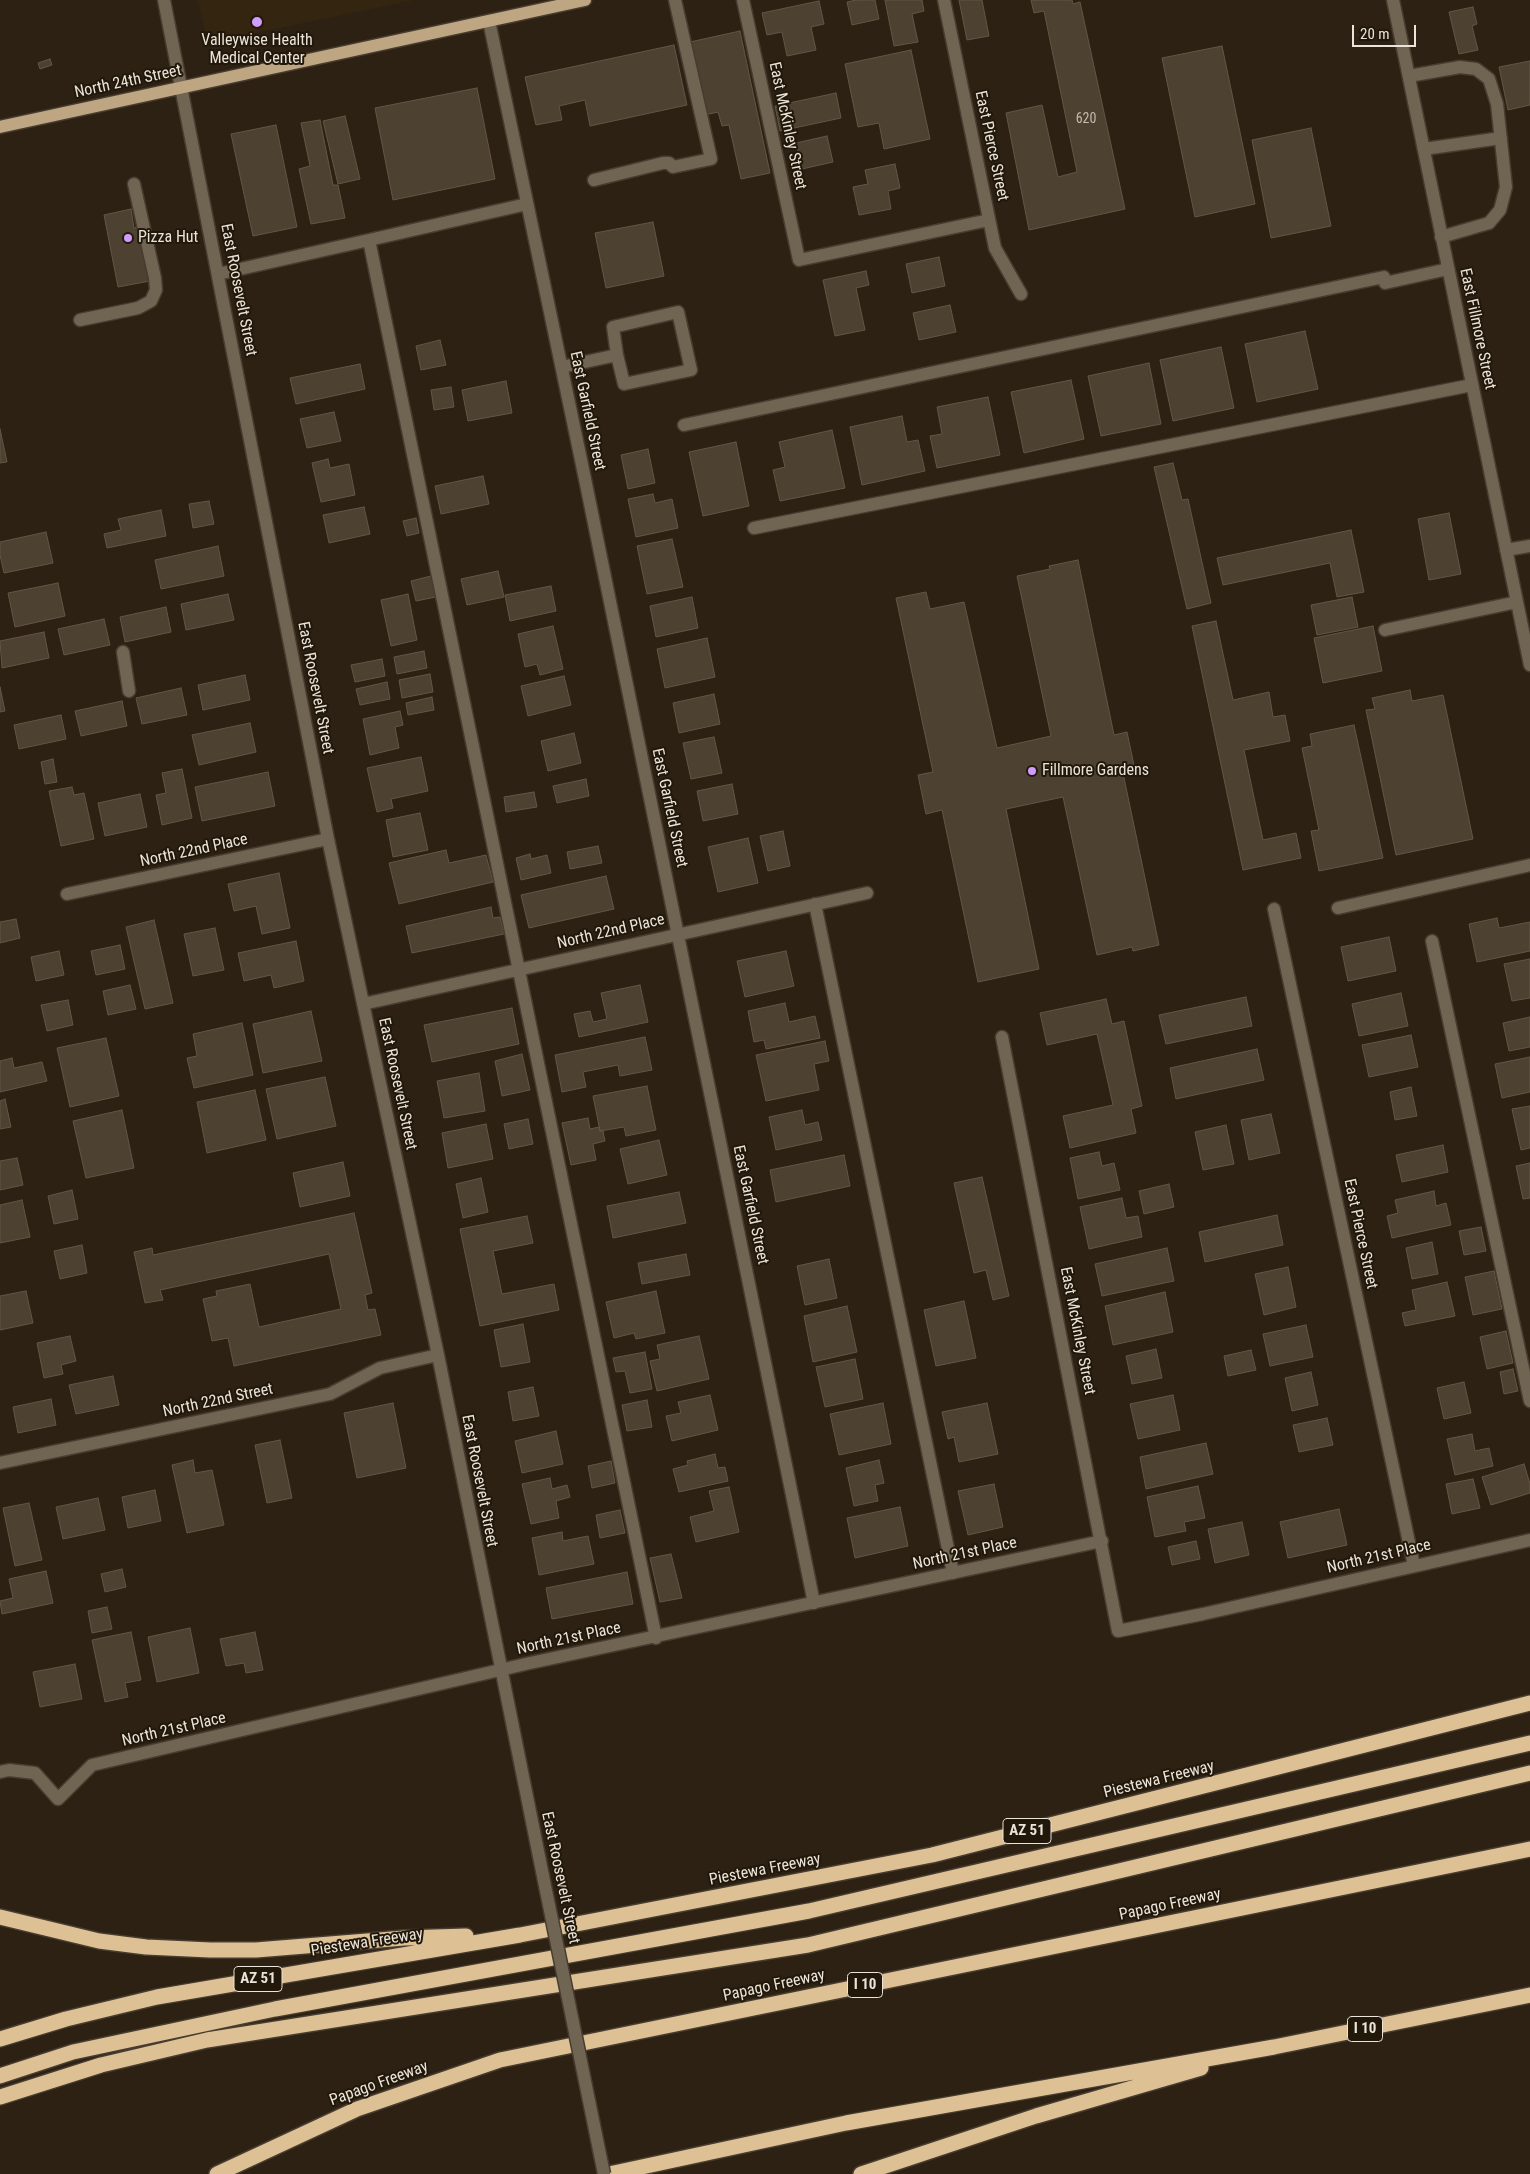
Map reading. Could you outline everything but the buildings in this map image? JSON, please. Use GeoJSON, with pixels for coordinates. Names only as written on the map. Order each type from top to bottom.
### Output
{"type":"FeatureCollection","features":[{"type":"Feature","properties":{"kind":"highway","name":"Piestewa Freeway"},"geometry":{"type":"LineString","coordinates":[[0,2039],[66,2019],[157,1997],[520,1935],[932,1855],[1530,1703]]}},
{"type":"Feature","properties":{"kind":"highway"},"geometry":{"type":"LineString","coordinates":[[0,2076],[73,2052],[275,2010],[809,1912],[1530,1743]]}},
{"type":"Feature","properties":{"kind":"highway"},"geometry":{"type":"LineString","coordinates":[[0,2097],[101,2064],[207,2040],[808,1945],[1530,1773]]}},
{"type":"Feature","properties":{"kind":"highway","name":"Papago Freeway"},"geometry":{"type":"LineString","coordinates":[[217,2174],[357,2109],[500,2060],[1530,1849]]}},
{"type":"Feature","properties":{"kind":"highway"},"geometry":{"type":"LineString","coordinates":[[0,1917],[99,1941],[146,1947],[210,1950],[256,1950],[404,1938],[520,1935]]}},
{"type":"Feature","properties":{"kind":"highway","name":"I 10"},"geometry":{"type":"LineString","coordinates":[[609,2174],[846,2123],[1274,2047],[1530,1995]]}},
{"type":"Feature","properties":{"kind":"highway"},"geometry":{"type":"LineString","coordinates":[[861,2174],[1036,2116],[1274,2047]]}},
{"type":"Feature","properties":{"kind":"main road","name":"North 24th Street"},"geometry":{"type":"LineString","coordinates":[[0,127],[586,0]]}},
{"type":"Feature","properties":{"kind":"street","name":"East Roosevelt Street"},"geometry":{"type":"LineString","coordinates":[[164,0],[328,839],[438,1355],[604,2174]]}},
{"type":"Feature","properties":{"kind":"street"},"geometry":{"type":"LineString","coordinates":[[594,180],[663,163],[669,163],[673,167],[711,159],[675,0]]}},
{"type":"Feature","properties":{"kind":"street","name":"East McKinley Street"},"geometry":{"type":"LineString","coordinates":[[743,0],[799,260],[989,220]]}},
{"type":"Feature","properties":{"kind":"street","name":"East Pierce Street"},"geometry":{"type":"LineString","coordinates":[[944,0],[995,248],[1021,294]]}},
{"type":"Feature","properties":{"kind":"street","name":"East Fillmore Street"},"geometry":{"type":"LineString","coordinates":[[1393,0],[1530,665]]}},
{"type":"Feature","properties":{"kind":"street","name":"East Garfield Street"},"geometry":{"type":"LineString","coordinates":[[489,21],[562,367],[814,1602]]}},
{"type":"Feature","properties":{"kind":"street"},"geometry":{"type":"LineString","coordinates":[[1409,76],[1460,66],[1476,69],[1489,79],[1497,104],[1506,187],[1500,210],[1489,223],[1442,237]]}},
{"type":"Feature","properties":{"kind":"street"},"geometry":{"type":"LineString","coordinates":[[1424,149],[1501,138]]}},
{"type":"Feature","properties":{"kind":"street"},"geometry":{"type":"LineString","coordinates":[[80,320],[138,308],[151,301],[156,290],[156,278],[134,184]]}},
{"type":"Feature","properties":{"kind":"street"},"geometry":{"type":"LineString","coordinates":[[218,274],[527,204]]}},
{"type":"Feature","properties":{"kind":"street"},"geometry":{"type":"LineString","coordinates":[[369,240],[656,1638]]}},
{"type":"Feature","properties":{"kind":"street"},"geometry":{"type":"LineString","coordinates":[[684,425],[1384,280],[1448,269]]}},
{"type":"Feature","properties":{"kind":"street"},"geometry":{"type":"LineString","coordinates":[[678,312],[691,370],[624,384],[616,356],[613,327],[678,312]]}},
{"type":"Feature","properties":{"kind":"street"},"geometry":{"type":"LineString","coordinates":[[562,367],[616,356]]}},
{"type":"Feature","properties":{"kind":"street"},"geometry":{"type":"LineString","coordinates":[[754,528],[1472,385]]}},
{"type":"Feature","properties":{"kind":"street"},"geometry":{"type":"LineString","coordinates":[[1506,550],[1530,546]]}},
{"type":"Feature","properties":{"kind":"street"},"geometry":{"type":"LineString","coordinates":[[1385,630],[1517,602]]}},
{"type":"Feature","properties":{"kind":"street"},"geometry":{"type":"LineString","coordinates":[[122,652],[129,691]]}},
{"type":"Feature","properties":{"kind":"street","name":"North 22nd Place"},"geometry":{"type":"LineString","coordinates":[[67,894],[328,839]]}},
{"type":"Feature","properties":{"kind":"street"},"geometry":{"type":"LineString","coordinates":[[1338,908],[1530,865]]}},
{"type":"Feature","properties":{"kind":"street","name":"North 22nd Place"},"geometry":{"type":"LineString","coordinates":[[363,1004],[867,893]]}},
{"type":"Feature","properties":{"kind":"street"},"geometry":{"type":"LineString","coordinates":[[815,904],[953,1573]]}},
{"type":"Feature","properties":{"kind":"street","name":"East Pierce Street"},"geometry":{"type":"LineString","coordinates":[[1274,909],[1414,1566]]}},
{"type":"Feature","properties":{"kind":"street"},"geometry":{"type":"LineString","coordinates":[[1432,941],[1530,1401]]}},
{"type":"Feature","properties":{"kind":"street","name":"East McKinley Street"},"geometry":{"type":"LineString","coordinates":[[1002,1037],[1102,1541],[1118,1631]]}},
{"type":"Feature","properties":{"kind":"street","name":"North 22nd Street"},"geometry":{"type":"LineString","coordinates":[[0,1463],[330,1394],[380,1368],[438,1355]]}},
{"type":"Feature","properties":{"kind":"street","name":"North 21st Place"},"geometry":{"type":"LineString","coordinates":[[1118,1631],[1203,1614],[1530,1540]]}},
{"type":"Feature","properties":{"kind":"street","name":"North 21st Place"},"geometry":{"type":"LineString","coordinates":[[0,1772],[9,1770],[35,1773],[58,1799],[92,1765],[501,1672],[530,1663],[656,1638],[814,1602],[1102,1541]]}},
{"type":"Feature","properties":{"kind":"shaded area","name":"Valleywise Health Medical Center"},"geometry":{"type":"Polygon","coordinates":[[[197,0],[415,0],[222,40],[208,34],[204,27],[197,0]]]}},
{"type":"Feature","properties":{"kind":"place","name":"Valleywise Health Medical Center"},"geometry":{"type":"Point","coordinates":[257,22]}},
{"type":"Feature","properties":{"kind":"place","name":"Pizza Hut"},"geometry":{"type":"Point","coordinates":[128,238]}},
{"type":"Feature","properties":{"kind":"place","name":"Fillmore Gardens"},"geometry":{"type":"Point","coordinates":[1032,771]}}]}
